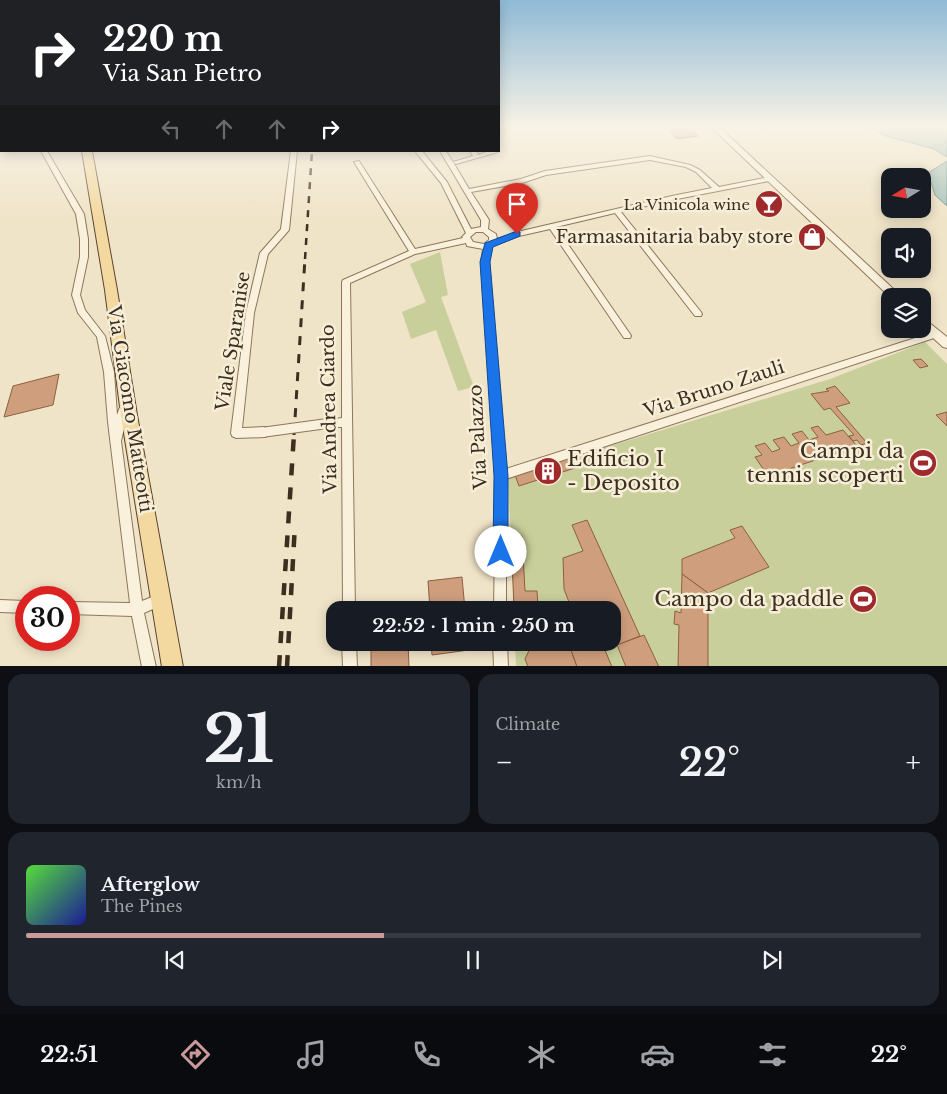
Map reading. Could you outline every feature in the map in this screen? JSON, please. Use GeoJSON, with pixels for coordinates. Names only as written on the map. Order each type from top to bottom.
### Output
{"type":"FeatureCollection","features":[{"type":"Feature","properties":{"kind":"main road","name":"Via Giacomo Matteotti"},"geometry":{"type":"LineString","coordinates":[[88,157],[173,666]]}},
{"type":"Feature","properties":{"kind":"street"},"geometry":{"type":"LineString","coordinates":[[47,157],[80,214],[84,239],[84,257],[76,295],[80,311],[101,336],[109,372],[115,444],[138,610],[149,666]]}},
{"type":"Feature","properties":{"kind":"street","name":"Viale Sparanise"},"geometry":{"type":"LineString","coordinates":[[293,157],[285,230],[264,253],[250,314],[236,433],[265,432],[348,422]]}},
{"type":"Feature","properties":{"kind":"street"},"geometry":{"type":"LineString","coordinates":[[423,157],[444,182],[469,239],[485,262]]}},
{"type":"Feature","properties":{"kind":"street"},"geometry":{"type":"LineString","coordinates":[[447,157],[485,220],[486,230],[493,236],[490,244]]}},
{"type":"Feature","properties":{"kind":"street"},"geometry":{"type":"LineString","coordinates":[[456,162],[468,157]]}},
{"type":"Feature","properties":{"kind":"street"},"geometry":{"type":"LineString","coordinates":[[746,157],[887,288]]}},
{"type":"Feature","properties":{"kind":"street"},"geometry":{"type":"LineString","coordinates":[[467,191],[522,181],[545,174],[650,158],[688,166],[698,171],[717,189]]}},
{"type":"Feature","properties":{"kind":"street"},"geometry":{"type":"LineString","coordinates":[[356,162],[413,252]]}},
{"type":"Feature","properties":{"kind":"street"},"geometry":{"type":"LineString","coordinates":[[469,239],[480,247],[517,234],[769,179]]}},
{"type":"Feature","properties":{"kind":"street"},"geometry":{"type":"LineString","coordinates":[[617,211],[698,314]]}},
{"type":"Feature","properties":{"kind":"street"},"geometry":{"type":"LineString","coordinates":[[552,227],[627,336]]}},
{"type":"Feature","properties":{"kind":"street"},"geometry":{"type":"LineString","coordinates":[[469,239],[474,230],[517,234]]}},
{"type":"Feature","properties":{"kind":"street","name":"Via Andrea Ciardo"},"geometry":{"type":"LineString","coordinates":[[349,601],[346,282],[413,252],[469,239]]}},
{"type":"Feature","properties":{"kind":"street","name":"Via Palazzo"},"geometry":{"type":"LineString","coordinates":[[490,244],[485,262],[501,476],[500,601]]}},
{"type":"Feature","properties":{"kind":"street"},"geometry":{"type":"LineString","coordinates":[[931,329],[947,344]]}},
{"type":"Feature","properties":{"kind":"street","name":"Via Bruno Zauli"},"geometry":{"type":"LineString","coordinates":[[501,476],[937,334]]}},
{"type":"Feature","properties":{"kind":"street"},"geometry":{"type":"LineString","coordinates":[[115,444],[127,397]]}},
{"type":"Feature","properties":{"kind":"street"},"geometry":{"type":"LineString","coordinates":[[80,608],[138,610],[162,599]]}},
{"type":"Feature","properties":{"kind":"street"},"geometry":{"type":"LineString","coordinates":[[0,606],[15,606]]}},
{"type":"Feature","properties":{"kind":"street"},"geometry":{"type":"LineString","coordinates":[[349,651],[350,666]]}},
{"type":"Feature","properties":{"kind":"street"},"geometry":{"type":"LineString","coordinates":[[500,651],[501,666]]}},
{"type":"Feature","properties":{"kind":"green space"},"geometry":{"type":"Polygon","coordinates":[[[440,252],[448,295],[441,297],[474,387],[458,391],[436,330],[411,339],[402,312],[426,302],[410,264],[440,252]]]}},
{"type":"Feature","properties":{"kind":"green space"},"geometry":{"type":"Polygon","coordinates":[[[925,342],[947,364],[947,666],[516,666],[515,651],[621,651],[621,601],[514,601],[508,477],[830,379],[925,342]]]}},
{"type":"Feature","properties":{"kind":"water"},"geometry":{"type":"Polygon","coordinates":[[[947,161],[947,206],[935,195],[931,182],[931,171],[947,161]]]}},
{"type":"Feature","properties":{"kind":"building"},"geometry":{"type":"Polygon","coordinates":[[[921,359],[928,366],[920,368],[913,360],[921,359]]]}},
{"type":"Feature","properties":{"kind":"building"},"geometry":{"type":"Polygon","coordinates":[[[59,374],[53,405],[4,417],[13,386],[59,374]]]}},
{"type":"Feature","properties":{"kind":"building"},"geometry":{"type":"Polygon","coordinates":[[[835,386],[850,403],[836,407],[867,443],[861,445],[857,440],[853,441],[849,436],[854,435],[830,408],[824,410],[811,394],[829,391],[826,389],[835,386]]]}},
{"type":"Feature","properties":{"kind":"building"},"geometry":{"type":"Polygon","coordinates":[[[947,412],[947,426],[936,415],[947,412]]]}},
{"type":"Feature","properties":{"kind":"building"},"geometry":{"type":"Polygon","coordinates":[[[818,426],[826,435],[843,430],[857,446],[768,476],[755,457],[762,455],[755,446],[765,443],[772,452],[780,449],[773,440],[784,437],[791,446],[799,443],[792,434],[802,431],[809,440],[818,437],[811,428],[818,426]]]}},
{"type":"Feature","properties":{"kind":"building","name":"Edificio I - Deposito"},"geometry":{"type":"Polygon","coordinates":[[[576,456],[581,466],[519,486],[515,475],[576,456]]]}},
{"type":"Feature","properties":{"kind":"building"},"geometry":{"type":"Polygon","coordinates":[[[587,520],[640,636],[621,644],[621,601],[569,601],[564,589],[563,558],[583,551],[572,525],[587,520]]]}},
{"type":"Feature","properties":{"kind":"building"},"geometry":{"type":"Polygon","coordinates":[[[742,526],[769,567],[708,593],[682,574],[682,559],[735,538],[730,530],[742,526]]]}},
{"type":"Feature","properties":{"kind":"building"},"geometry":{"type":"Polygon","coordinates":[[[511,536],[522,536],[525,591],[537,591],[538,601],[514,601],[511,536]]]}},
{"type":"Feature","properties":{"kind":"building"},"geometry":{"type":"Polygon","coordinates":[[[682,574],[708,593],[708,666],[678,666],[679,625],[674,624],[675,611],[681,613],[682,574]]]}},
{"type":"Feature","properties":{"kind":"building"},"geometry":{"type":"Polygon","coordinates":[[[462,577],[464,601],[429,601],[428,581],[462,577]]]}},
{"type":"Feature","properties":{"kind":"building"},"geometry":{"type":"Polygon","coordinates":[[[644,635],[659,666],[626,666],[619,651],[621,651],[621,644],[644,635]]]}},
{"type":"Feature","properties":{"kind":"building"},"geometry":{"type":"Polygon","coordinates":[[[371,651],[408,651],[409,666],[371,666],[371,651]]]}},
{"type":"Feature","properties":{"kind":"building"},"geometry":{"type":"Polygon","coordinates":[[[432,651],[462,651],[432,655],[432,651]]]}},
{"type":"Feature","properties":{"kind":"building"},"geometry":{"type":"Polygon","coordinates":[[[529,651],[571,651],[577,666],[528,666],[525,659],[529,651]]]}},
{"type":"Feature","properties":{"kind":"building"},"geometry":{"type":"Polygon","coordinates":[[[571,651],[605,651],[612,666],[577,666],[571,651]]]}},
{"type":"Feature","properties":{"kind":"railway"},"geometry":{"type":"LineString","coordinates":[[305,259],[312,157]]}},
{"type":"Feature","properties":{"kind":"railway"},"geometry":{"type":"LineString","coordinates":[[294,435],[305,258]]}},
{"type":"Feature","properties":{"kind":"railway"},"geometry":{"type":"LineString","coordinates":[[279,666],[294,434]]}},
{"type":"Feature","properties":{"kind":"railway"},"geometry":{"type":"LineString","coordinates":[[287,666],[295,524]]}},
{"type":"Feature","properties":{"kind":"place","name":"La Vinicola wine"},"geometry":{"type":"Point","coordinates":[769,204]}},
{"type":"Feature","properties":{"kind":"place","name":"Farmasanitaria baby store"},"geometry":{"type":"Point","coordinates":[812,237]}},
{"type":"Feature","properties":{"kind":"place","name":"Campi da tennis scoperti"},"geometry":{"type":"Point","coordinates":[923,463]}},
{"type":"Feature","properties":{"kind":"place","name":"Edificio I - Deposito"},"geometry":{"type":"Point","coordinates":[548,471]}},
{"type":"Feature","properties":{"kind":"place","name":"Campo da paddle"},"geometry":{"type":"Point","coordinates":[863,599]}},
{"type":"Feature","properties":{"kind":"route"},"geometry":{"type":"LineString","coordinates":[[501,552],[501,476],[485,262],[488,246],[517,234]]}}]}
